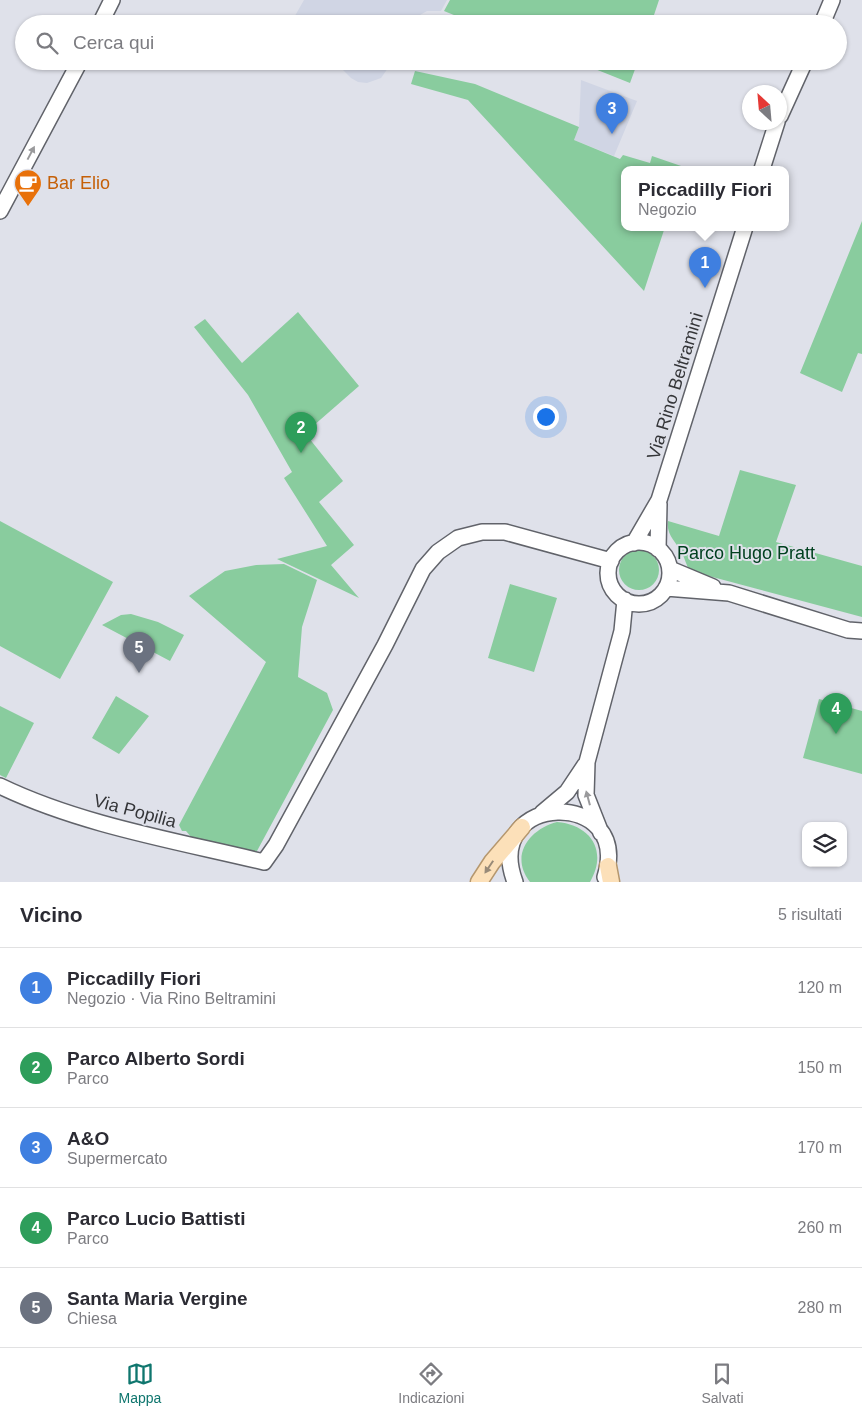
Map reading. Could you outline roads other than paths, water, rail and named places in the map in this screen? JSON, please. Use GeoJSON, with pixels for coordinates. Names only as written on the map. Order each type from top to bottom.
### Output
{"type":"FeatureCollection","features":[{"type":"Feature","properties":{"kind":"main road"},"geometry":{"type":"LineString","coordinates":[[479,882],[492,862],[522,827]]}},
{"type":"Feature","properties":{"kind":"street"},"geometry":{"type":"LineString","coordinates":[[104,15],[112,0]]}},
{"type":"Feature","properties":{"kind":"street"},"geometry":{"type":"LineString","coordinates":[[826,15],[832,0]]}},
{"type":"Feature","properties":{"kind":"street"},"geometry":{"type":"LineString","coordinates":[[0,211],[75,70]]}},
{"type":"Feature","properties":{"kind":"street"},"geometry":{"type":"LineString","coordinates":[[787,100],[800,70]]}},
{"type":"Feature","properties":{"kind":"street"},"geometry":{"type":"LineString","coordinates":[[763,166],[774,130]]}},
{"type":"Feature","properties":{"kind":"street","name":"Via Rino Beltramini"},"geometry":{"type":"LineString","coordinates":[[634,543],[659,500],[744,231]]}},
{"type":"Feature","properties":{"kind":"street","name":"Via Rino Beltramini"},"geometry":{"type":"LineString","coordinates":[[658,549],[659,500]]}},
{"type":"Feature","properties":{"kind":"street","name":"Via Popilia"},"geometry":{"type":"LineString","coordinates":[[0,786],[56,809],[136,831],[264,862],[276,845],[366,680],[423,569],[438,552],[458,538],[482,532],[505,532],[611,561]]}},
{"type":"Feature","properties":{"kind":"street"},"geometry":{"type":"LineString","coordinates":[[634,543],[648,543],[658,549],[667,560],[670,569],[666,588],[653,601],[632,602],[613,589],[609,580],[611,561],[620,550],[634,543]]}},
{"type":"Feature","properties":{"kind":"street"},"geometry":{"type":"LineString","coordinates":[[670,569],[729,594],[848,630],[862,631]]}},
{"type":"Feature","properties":{"kind":"street"},"geometry":{"type":"LineString","coordinates":[[666,588],[729,594]]}},
{"type":"Feature","properties":{"kind":"street"},"geometry":{"type":"LineString","coordinates":[[515,882],[511,870],[511,853],[516,836],[522,827],[567,792],[577,781],[586,762],[622,631],[632,602]]}},
{"type":"Feature","properties":{"kind":"street"},"geometry":{"type":"LineString","coordinates":[[586,762],[586,795],[608,854],[610,874],[603,882]]}},
{"type":"Feature","properties":{"kind":"street"},"geometry":{"type":"LineString","coordinates":[[540,814],[557,811],[573,812],[593,824],[601,833]]}},
{"type":"Feature","properties":{"kind":"place","name":"A&O"},"geometry":{"type":"Point","coordinates":[612,134]}},
{"type":"Feature","properties":{"kind":"place","name":"Bar Elio"},"geometry":{"type":"Point","coordinates":[28,207]}},
{"type":"Feature","properties":{"kind":"place","name":"Piccadilly Fiori"},"geometry":{"type":"Point","coordinates":[705,288]}},
{"type":"Feature","properties":{"kind":"place","name":"Parco Alberto Sordi"},"geometry":{"type":"Point","coordinates":[301,453]}},
{"type":"Feature","properties":{"kind":"place","name":"Santa Maria Vergine"},"geometry":{"type":"Point","coordinates":[139,673]}},
{"type":"Feature","properties":{"kind":"place","name":"Parco Lucio Battisti"},"geometry":{"type":"Point","coordinates":[836,734]}},
{"type":"Feature","properties":{"kind":"park label","name":"Parco Hugo Pratt"},"geometry":{"type":"Point","coordinates":[746,553]}}]}
